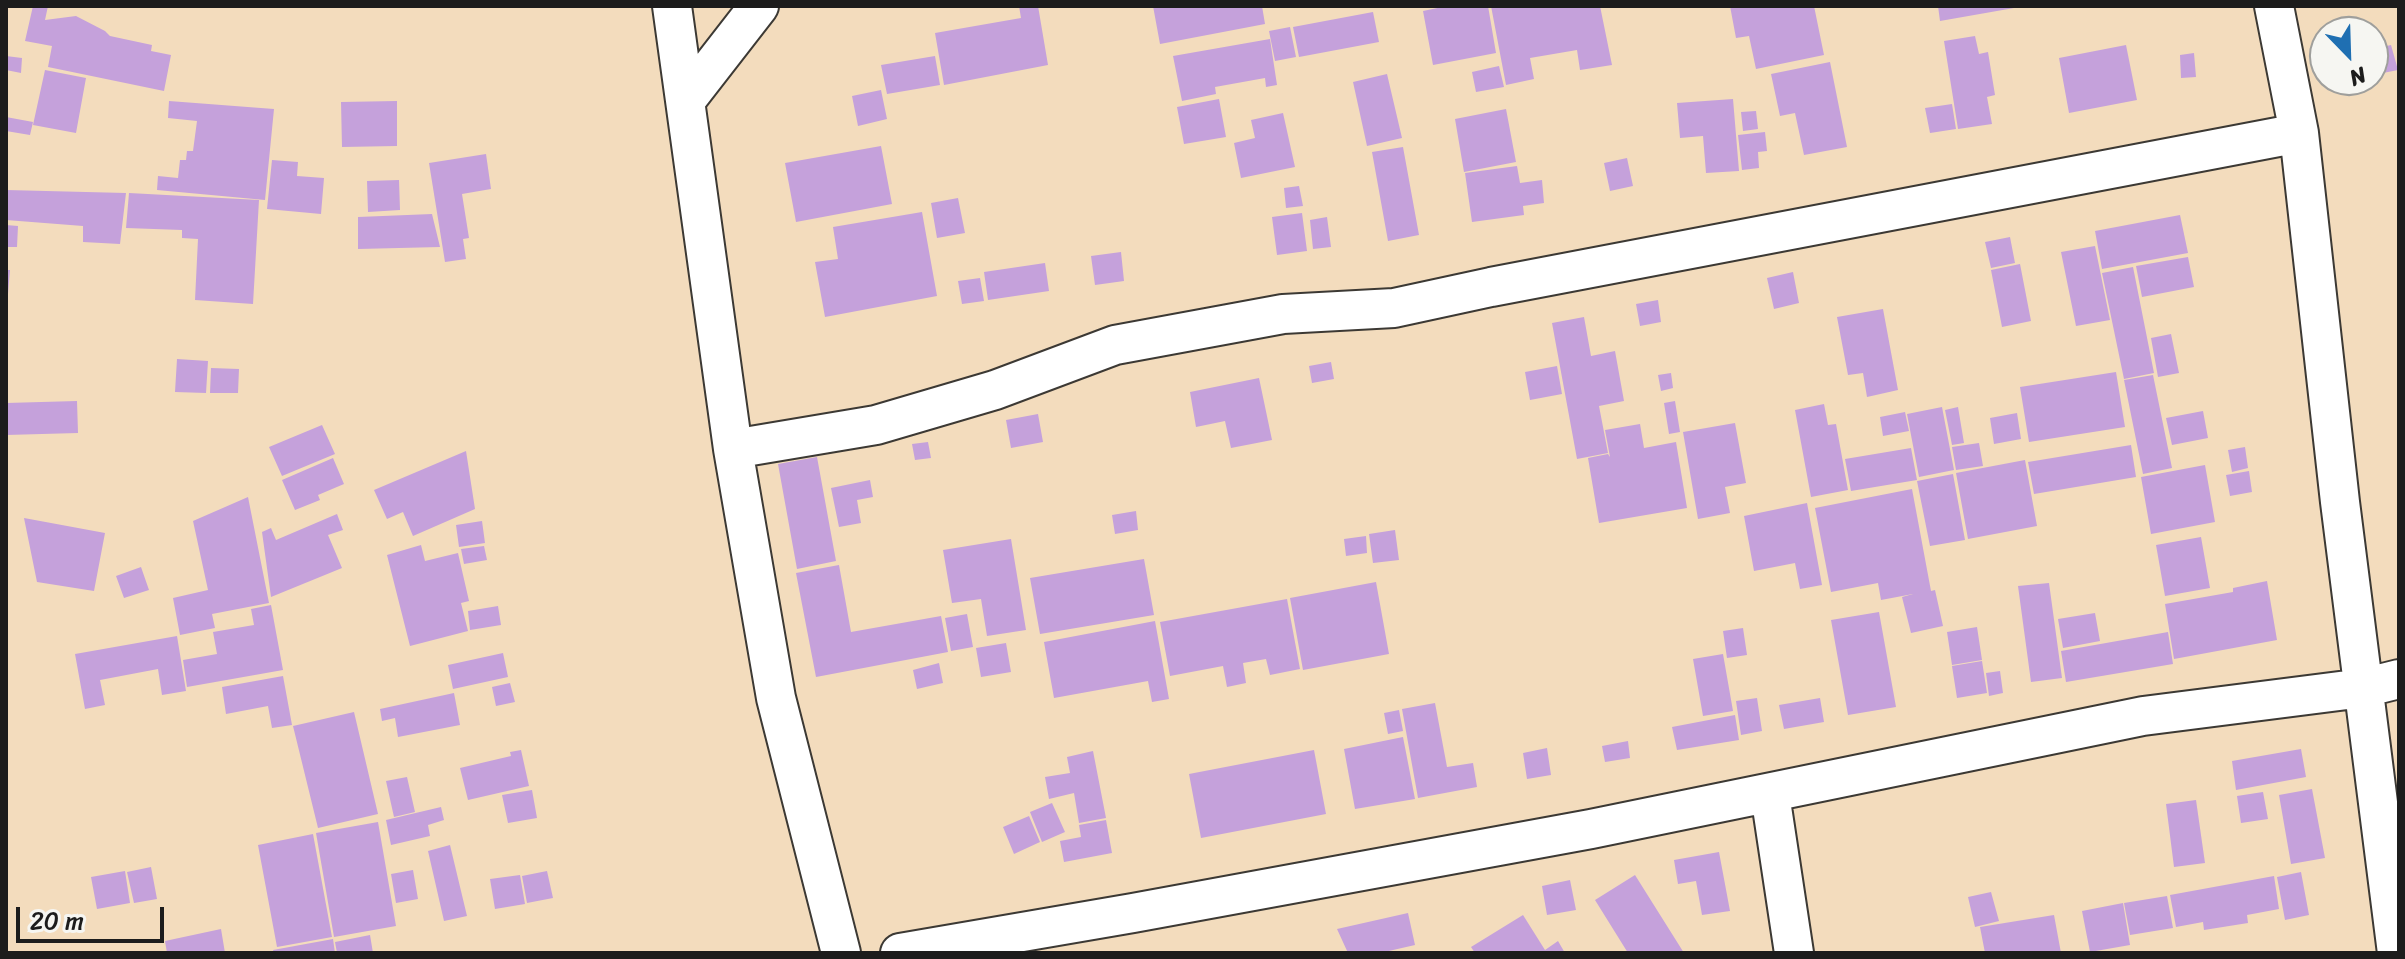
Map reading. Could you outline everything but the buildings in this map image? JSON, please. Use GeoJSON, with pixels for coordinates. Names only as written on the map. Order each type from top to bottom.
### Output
{"type":"FeatureCollection","features":[{"type":"Feature","properties":{"kind":"street"},"geometry":{"type":"LineString","coordinates":[[672,6],[733,449],[776,698],[841,953]]}},
{"type":"Feature","properties":{"kind":"street"},"geometry":{"type":"LineString","coordinates":[[686,100],[759,6]]}},
{"type":"Feature","properties":{"kind":"street"},"geometry":{"type":"LineString","coordinates":[[2274,6],[2299,133],[2397,953]]}},
{"type":"Feature","properties":{"kind":"street"},"geometry":{"type":"LineString","coordinates":[[733,449],[876,425],[995,390],[1115,345],[1283,314],[1394,308],[2299,133]]}},
{"type":"Feature","properties":{"kind":"street"},"geometry":{"type":"LineString","coordinates":[[900,953],[1271,888],[1770,794],[2143,716],[2363,688],[2399,679]]}},
{"type":"Feature","properties":{"kind":"street"},"geometry":{"type":"LineString","coordinates":[[1770,794],[1794,953]]}}]}
